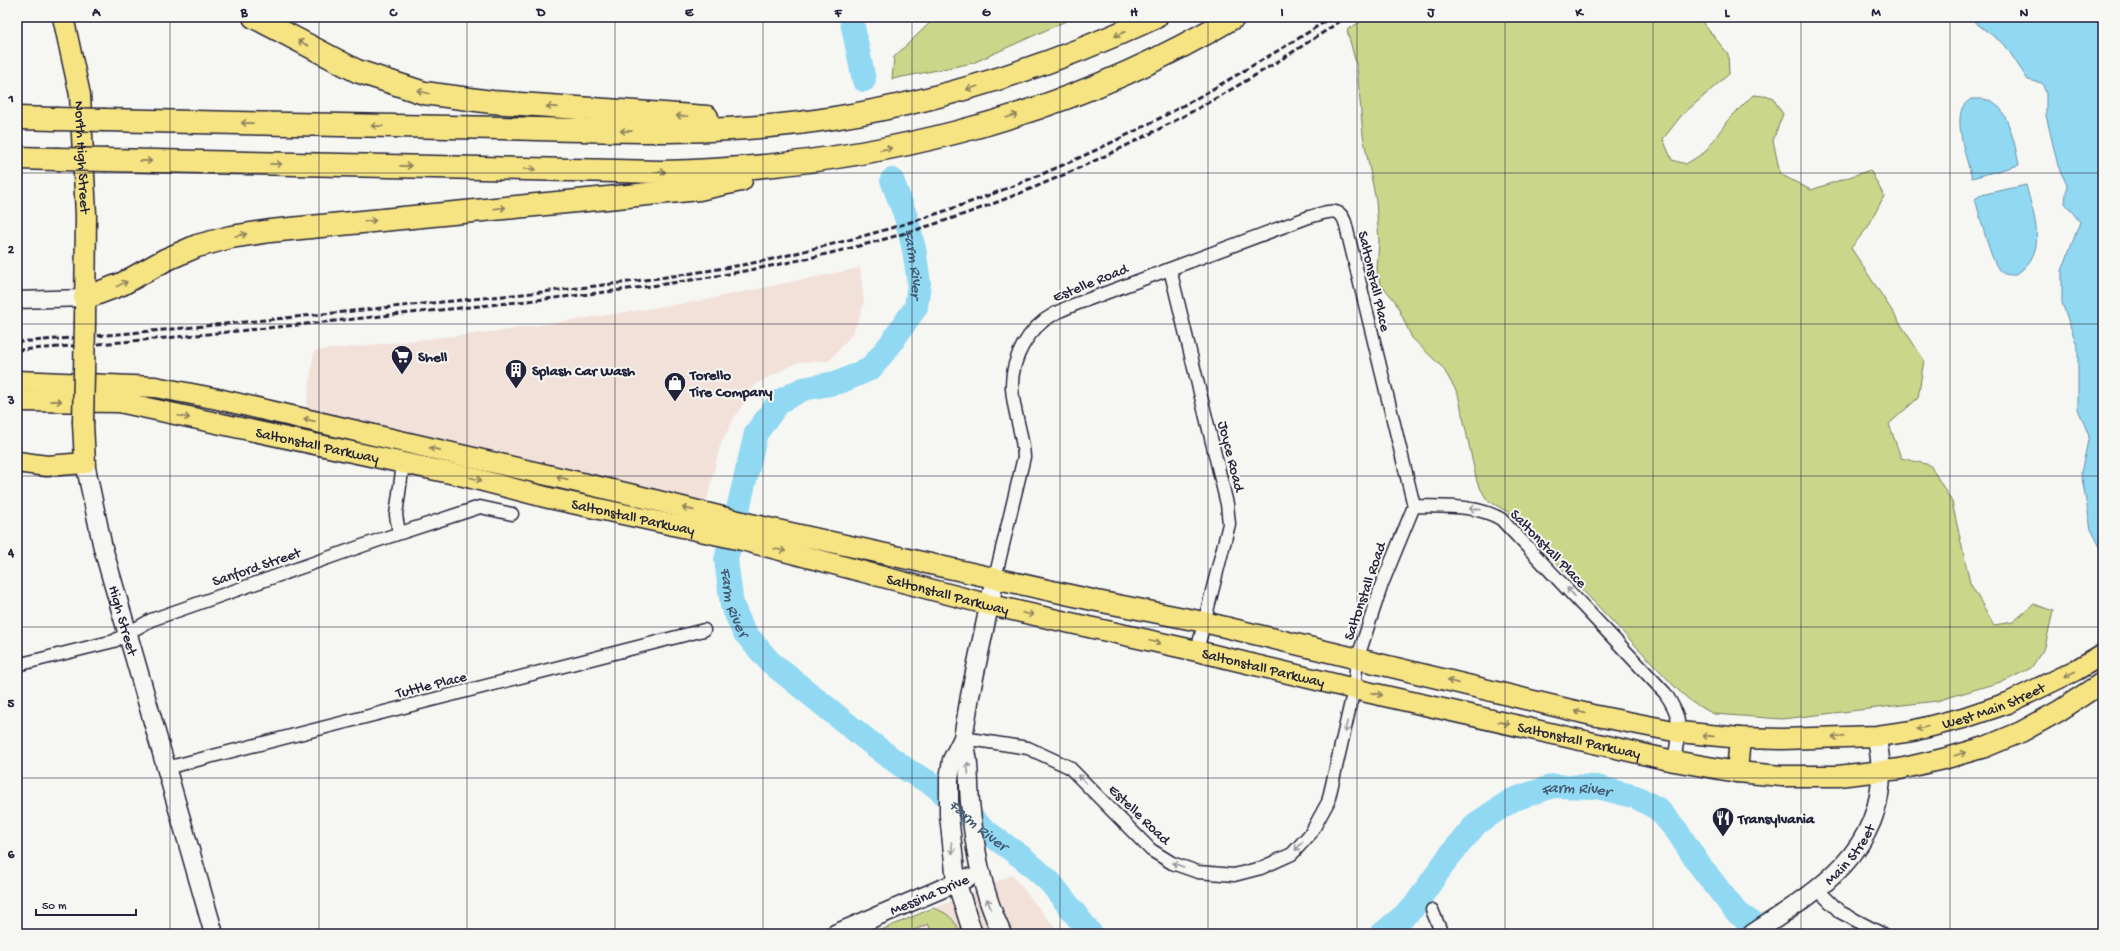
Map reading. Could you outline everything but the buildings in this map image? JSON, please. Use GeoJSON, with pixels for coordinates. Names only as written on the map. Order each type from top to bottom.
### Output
{"type":"FeatureCollection","features":[{"type":"Feature","properties":{"kind":"highway"},"geometry":{"type":"LineString","coordinates":[[254,17],[357,71],[424,93],[492,102],[659,115],[832,118]]}},
{"type":"Feature","properties":{"kind":"highway"},"geometry":{"type":"LineString","coordinates":[[17,118],[686,131],[770,126],[832,118],[929,99],[983,84],[1069,55],[1156,17]]}},
{"type":"Feature","properties":{"kind":"highway"},"geometry":{"type":"LineString","coordinates":[[85,298],[122,284],[182,252],[231,237],[270,231],[700,189],[950,135],[1044,105],[1136,68],[1234,17]]}},
{"type":"Feature","properties":{"kind":"highway"},"geometry":{"type":"LineString","coordinates":[[17,158],[661,172],[758,167],[854,155]]}},
{"type":"Feature","properties":{"kind":"main road","name":"North High Street"},"geometry":{"type":"LineString","coordinates":[[63,17],[80,95],[86,215],[85,298]]}},
{"type":"Feature","properties":{"kind":"main road","name":"High Street"},"geometry":{"type":"LineString","coordinates":[[85,298],[83,423],[85,463],[94,512],[127,634],[214,934]]}},
{"type":"Feature","properties":{"kind":"main road","name":"Saltonstall Parkway"},"geometry":{"type":"LineString","coordinates":[[17,381],[155,388],[218,399],[616,490],[724,527]]}},
{"type":"Feature","properties":{"kind":"main road","name":"Saltonstall Parkway"},"geometry":{"type":"LineString","coordinates":[[17,400],[119,402],[402,464],[464,476],[549,498],[724,527],[995,578],[1097,601],[1204,622],[1357,660],[1623,722],[1679,732],[1740,738],[1782,739],[1876,736]]}},
{"type":"Feature","properties":{"kind":"main road"},"geometry":{"type":"LineString","coordinates":[[17,462],[47,466],[85,463]]}},
{"type":"Feature","properties":{"kind":"main road","name":"Saltonstall Parkway"},"geometry":{"type":"LineString","coordinates":[[744,531],[990,606],[1197,651],[1354,689],[1674,761],[1736,772],[1782,776],[1838,776],[1881,772]]}},
{"type":"Feature","properties":{"kind":"main road"},"geometry":{"type":"LineString","coordinates":[[972,934],[956,881],[949,816],[949,779],[952,760],[963,738],[970,696],[995,578]]}},
{"type":"Feature","properties":{"kind":"main road","name":"West Main Street"},"geometry":{"type":"LineString","coordinates":[[1876,736],[1912,731],[1963,718],[2008,703],[2076,670],[2103,654]]}},
{"type":"Feature","properties":{"kind":"main road","name":"West Main Street"},"geometry":{"type":"LineString","coordinates":[[1881,772],[1947,758],[1985,746],[2021,732],[2042,721],[2103,682]]}},
{"type":"Feature","properties":{"kind":"main road","name":"Main Street"},"geometry":{"type":"LineString","coordinates":[[1752,934],[1818,890],[1846,863],[1868,833],[1877,808],[1881,772],[1876,736]]}},
{"type":"Feature","properties":{"kind":"main road"},"geometry":{"type":"LineString","coordinates":[[963,738],[968,758],[972,829],[980,873],[989,905],[1002,934]]}},
{"type":"Feature","properties":{"kind":"main road"},"geometry":{"type":"LineString","coordinates":[[1736,772],[1740,738]]}},
{"type":"Feature","properties":{"kind":"main road","name":"Messina Drive"},"geometry":{"type":"LineString","coordinates":[[835,934],[956,881],[980,873]]}},
{"type":"Feature","properties":{"kind":"street","name":"Estelle Road"},"geometry":{"type":"LineString","coordinates":[[995,578],[1024,457],[1024,440],[1012,388],[1014,369],[1022,346],[1035,328],[1053,314],[1170,268],[1309,217],[1338,211]]}},
{"type":"Feature","properties":{"kind":"street","name":"Saltonstall Place"},"geometry":{"type":"LineString","coordinates":[[1338,211],[1343,214],[1414,506],[1476,508],[1489,512],[1501,519],[1665,693],[1680,720],[1674,761]]}},
{"type":"Feature","properties":{"kind":"street","name":"Joyce Road"},"geometry":{"type":"LineString","coordinates":[[1170,268],[1227,504],[1229,524],[1197,651]]}},
{"type":"Feature","properties":{"kind":"street"},"geometry":{"type":"LineString","coordinates":[[17,300],[85,298]]}},
{"type":"Feature","properties":{"kind":"street"},"geometry":{"type":"LineString","coordinates":[[399,533],[396,515],[402,464]]}},
{"type":"Feature","properties":{"kind":"street","name":"Saltonstall Road"},"geometry":{"type":"LineString","coordinates":[[1354,689],[1357,660],[1382,584],[1414,506]]}},
{"type":"Feature","properties":{"kind":"street","name":"Sanford Street"},"geometry":{"type":"LineString","coordinates":[[17,665],[103,644],[127,634],[151,620],[399,533],[480,507],[512,514]]}},
{"type":"Feature","properties":{"kind":"street","name":"Tuttle Place"},"geometry":{"type":"LineString","coordinates":[[166,768],[704,630]]}},
{"type":"Feature","properties":{"kind":"street","name":"Estelle Road"},"geometry":{"type":"LineString","coordinates":[[963,738],[1028,748],[1069,767],[1151,850],[1172,863],[1198,872],[1234,875],[1261,868],[1292,854],[1311,833],[1328,802],[1354,689]]}},
{"type":"Feature","properties":{"kind":"street"},"geometry":{"type":"LineString","coordinates":[[1818,890],[1840,912],[1882,934]]}},
{"type":"Feature","properties":{"kind":"street"},"geometry":{"type":"LineString","coordinates":[[1432,910],[1442,934]]}},
{"type":"Feature","properties":{"kind":"shaded area"},"geometry":{"type":"Polygon","coordinates":[[[860,268],[864,304],[853,333],[829,361],[799,362],[757,383],[734,418],[720,446],[706,503],[306,409],[314,351],[501,331],[699,301],[860,268]]]}},
{"type":"Feature","properties":{"kind":"shaded area"},"geometry":{"type":"Polygon","coordinates":[[[1012,875],[1060,934],[876,934],[1012,875]]]}},
{"type":"Feature","properties":{"kind":"green space"},"geometry":{"type":"Polygon","coordinates":[[[936,17],[1075,17],[973,63],[892,79],[894,57],[936,17]]]}},
{"type":"Feature","properties":{"kind":"green space"},"geometry":{"type":"Polygon","coordinates":[[[1368,17],[1698,17],[1728,54],[1729,74],[1681,116],[1663,139],[1672,160],[1686,164],[1705,152],[1728,120],[1753,95],[1772,97],[1783,114],[1773,140],[1780,174],[1811,190],[1870,170],[1884,196],[1868,227],[1851,248],[1924,360],[1918,398],[1889,424],[1901,458],[1930,465],[1952,502],[1970,583],[1994,625],[2013,622],[2034,604],[2053,611],[2045,647],[2031,668],[2007,680],[1937,701],[1782,719],[1714,714],[1693,703],[1677,689],[1508,512],[1487,500],[1477,482],[1458,394],[1443,368],[1412,338],[1395,301],[1380,283],[1377,270],[1379,241],[1376,201],[1363,135],[1357,67],[1347,30],[1368,17]]]}},
{"type":"Feature","properties":{"kind":"green space"},"geometry":{"type":"Polygon","coordinates":[[[933,908],[947,914],[956,924],[961,934],[948,934],[946,930],[933,934],[928,924],[905,934],[872,934],[933,908]]]}},
{"type":"Feature","properties":{"kind":"water"},"geometry":{"type":"Polygon","coordinates":[[[1968,17],[2103,17],[2103,553],[2091,529],[2081,473],[2089,436],[2078,409],[2078,348],[2062,303],[2062,271],[2080,222],[2065,203],[2067,185],[2058,166],[2046,115],[2046,93],[2042,83],[2028,80],[2005,45],[1968,17]]]}},
{"type":"Feature","properties":{"kind":"water"},"geometry":{"type":"Polygon","coordinates":[[[1971,99],[1984,99],[1990,101],[2001,109],[2011,133],[2019,165],[1972,178],[1960,130],[1961,112],[1964,105],[1971,99]]]}},
{"type":"Feature","properties":{"kind":"water"},"geometry":{"type":"Polygon","coordinates":[[[2026,185],[2033,210],[2037,234],[2036,246],[2033,256],[2026,266],[2015,275],[2007,274],[2000,271],[1996,265],[1975,199],[1981,195],[2026,185]]]}},
{"type":"Feature","properties":{"kind":"waterway","name":"Farm River"},"geometry":{"type":"LineString","coordinates":[[851,17],[864,80]]}},
{"type":"Feature","properties":{"kind":"waterway","name":"Farm River"},"geometry":{"type":"LineString","coordinates":[[892,180],[906,217],[914,249],[919,283],[916,307],[889,346],[870,369],[840,382],[803,389],[780,401],[756,433],[726,560],[732,605],[744,632],[770,662],[867,740],[907,770],[934,785],[987,832],[1023,858],[1050,882],[1091,934]]}},
{"type":"Feature","properties":{"kind":"waterway","name":"Farm River"},"geometry":{"type":"LineString","coordinates":[[1382,934],[1413,908],[1447,859],[1476,824],[1512,800],[1553,786],[1597,787],[1636,797],[1658,809],[1677,831],[1698,863],[1736,912],[1768,934]]}},
{"type":"Feature","properties":{"kind":"railway"},"geometry":{"type":"LineString","coordinates":[[17,342],[210,326],[580,288],[714,270],[758,262],[825,246],[939,213],[1047,172],[1152,122],[1294,41],[1331,17]]}},
{"type":"Feature","properties":{"kind":"railway"},"geometry":{"type":"LineString","coordinates":[[17,350],[219,333],[547,299],[673,283],[736,273],[861,246],[977,210],[1087,164],[1195,110],[1247,80],[1346,17]]}},
{"type":"Feature","properties":{"kind":"place","name":"Shell"},"geometry":{"type":"Point","coordinates":[402,376]}},
{"type":"Feature","properties":{"kind":"place","name":"Splash Car Wash"},"geometry":{"type":"Point","coordinates":[516,390]}},
{"type":"Feature","properties":{"kind":"place","name":"Torello Tire Company"},"geometry":{"type":"Point","coordinates":[675,402]}},
{"type":"Feature","properties":{"kind":"place","name":"Transylvania"},"geometry":{"type":"Point","coordinates":[1723,838]}}]}
